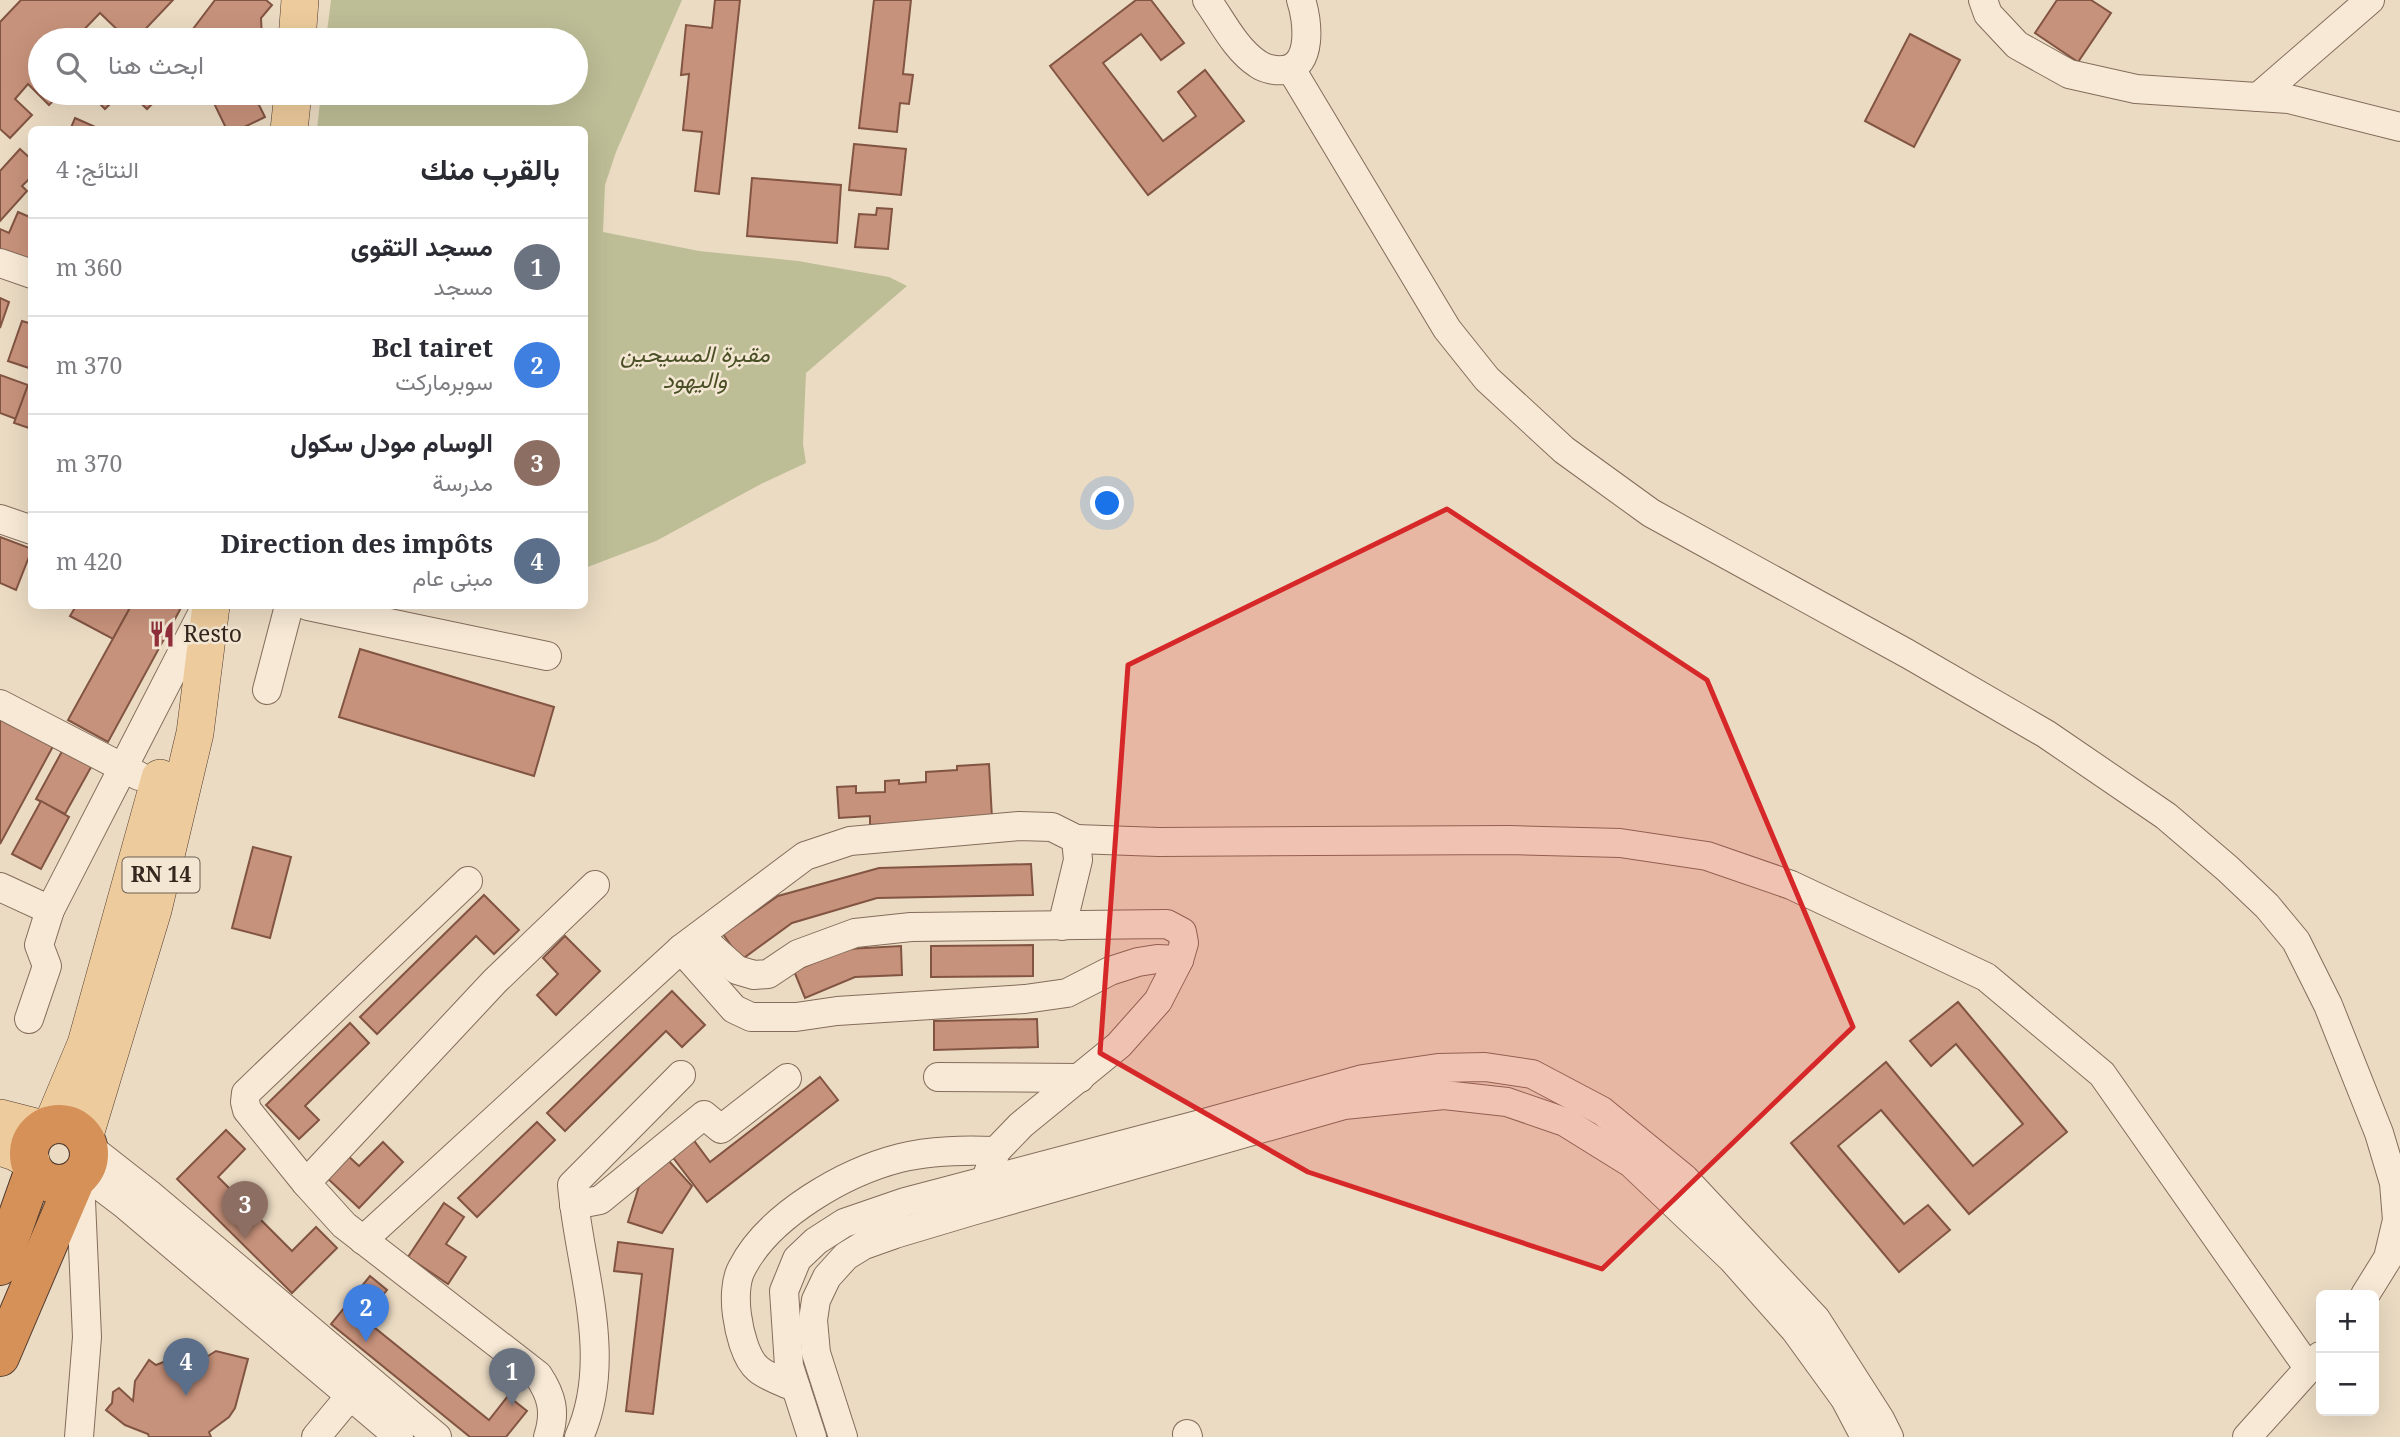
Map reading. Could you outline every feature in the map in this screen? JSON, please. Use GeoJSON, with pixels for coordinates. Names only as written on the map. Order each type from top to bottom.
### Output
{"type":"FeatureCollection","features":[{"type":"Feature","properties":{"kind":"highway","name":"RN 14"},"geometry":{"type":"LineString","coordinates":[[0,1266],[57,1155]]}},
{"type":"Feature","properties":{"kind":"highway","name":"RN 14"},"geometry":{"type":"LineString","coordinates":[[0,1357],[57,1155]]}},
{"type":"Feature","properties":{"kind":"main road"},"geometry":{"type":"LineString","coordinates":[[298,28],[300,0]]}},
{"type":"Feature","properties":{"kind":"main road"},"geometry":{"type":"LineString","coordinates":[[289,126],[292,105]]}},
{"type":"Feature","properties":{"kind":"main road","name":"RN 14"},"geometry":{"type":"LineString","coordinates":[[57,1155],[153,910],[169,789],[208,609]]}},
{"type":"Feature","properties":{"kind":"main road"},"geometry":{"type":"LineString","coordinates":[[0,1118],[57,1155]]}},
{"type":"Feature","properties":{"kind":"street"},"geometry":{"type":"LineString","coordinates":[[1207,0],[1246,54],[1261,66],[1279,71],[1291,69],[1300,63],[1305,52],[1304,10],[1301,0]]}},
{"type":"Feature","properties":{"kind":"street"},"geometry":{"type":"LineString","coordinates":[[1983,0],[1988,14],[2017,45],[2069,74],[2136,89],[2289,99],[2400,127]]}},
{"type":"Feature","properties":{"kind":"street"},"geometry":{"type":"LineString","coordinates":[[2258,97],[2370,0]]}},
{"type":"Feature","properties":{"kind":"street"},"geometry":{"type":"LineString","coordinates":[[1291,69],[1447,329],[1487,379],[1564,450],[1651,513],[1908,654],[2046,734],[2166,816],[2267,906],[2296,941],[2328,1005],[2379,1133],[2394,1184],[2397,1220],[2388,1258],[2368,1290]]}},
{"type":"Feature","properties":{"kind":"street"},"geometry":{"type":"LineString","coordinates":[[0,263],[28,273]]}},
{"type":"Feature","properties":{"kind":"street"},"geometry":{"type":"LineString","coordinates":[[0,519],[28,529]]}},
{"type":"Feature","properties":{"kind":"street"},"geometry":{"type":"LineString","coordinates":[[29,1020],[47,966],[39,945],[50,910],[122,767],[207,609]]}},
{"type":"Feature","properties":{"kind":"street"},"geometry":{"type":"LineString","coordinates":[[267,690],[288,609]]}},
{"type":"Feature","properties":{"kind":"street"},"geometry":{"type":"LineString","coordinates":[[322,609],[547,656]]}},
{"type":"Feature","properties":{"kind":"street"},"geometry":{"type":"LineString","coordinates":[[0,704],[169,789]]}},
{"type":"Feature","properties":{"kind":"street"},"geometry":{"type":"LineString","coordinates":[[363,1240],[690,943],[805,856],[850,841],[1019,826],[1052,827],[1076,839],[1159,842],[1509,840],[1620,843],[1707,856],[1791,886],[1986,977],[2102,1074],[2315,1362],[2247,1437]]}},
{"type":"Feature","properties":{"kind":"street"},"geometry":{"type":"LineString","coordinates":[[1062,926],[1078,860],[1076,839]]}},
{"type":"Feature","properties":{"kind":"street"},"geometry":{"type":"LineString","coordinates":[[468,881],[246,1093],[245,1102],[247,1110],[344,1225],[538,1375],[549,1390],[553,1410],[548,1437]]}},
{"type":"Feature","properties":{"kind":"street"},"geometry":{"type":"LineString","coordinates":[[306,1183],[495,981],[595,885]]}},
{"type":"Feature","properties":{"kind":"street"},"geometry":{"type":"LineString","coordinates":[[0,887],[50,910]]}},
{"type":"Feature","properties":{"kind":"street"},"geometry":{"type":"LineString","coordinates":[[690,943],[737,970],[754,975],[768,974],[798,954],[855,933],[911,927],[1167,924],[1182,932],[1184,943],[1179,960],[1158,1001],[1119,1045],[1021,1125],[996,1151],[985,1182]]}},
{"type":"Feature","properties":{"kind":"street"},"geometry":{"type":"LineString","coordinates":[[690,943],[734,1009],[751,1017],[796,1017],[837,1011],[1025,999],[1067,993],[1110,971],[1138,962],[1179,960]]}},
{"type":"Feature","properties":{"kind":"street"},"geometry":{"type":"LineString","coordinates":[[812,1437],[789,1366],[784,1291],[797,1259],[816,1241],[844,1223],[905,1202],[1363,1079],[1438,1068],[1485,1067],[1532,1074],[1602,1111],[1684,1178],[1816,1319],[1889,1437]]}},
{"type":"Feature","properties":{"kind":"street"},"geometry":{"type":"LineString","coordinates":[[579,1437],[592,1401],[595,1362],[572,1185],[681,1075]]}},
{"type":"Feature","properties":{"kind":"street"},"geometry":{"type":"LineString","coordinates":[[938,1077],[1080,1078]]}},
{"type":"Feature","properties":{"kind":"street"},"geometry":{"type":"LineString","coordinates":[[574,1205],[600,1200],[704,1115],[722,1129],[787,1078]]}},
{"type":"Feature","properties":{"kind":"street"},"geometry":{"type":"LineString","coordinates":[[843,1437],[816,1353],[813,1320],[816,1300],[827,1277],[846,1256],[864,1245],[1344,1105],[1444,1095],[1507,1102],[1565,1122],[1631,1163],[1732,1259],[1795,1330],[1845,1399],[1865,1437]]}},
{"type":"Feature","properties":{"kind":"street"},"geometry":{"type":"LineString","coordinates":[[796,1388],[757,1368],[740,1336],[735,1302],[741,1269],[762,1239],[809,1198],[873,1167],[902,1157],[923,1154],[996,1151]]}},
{"type":"Feature","properties":{"kind":"street"},"geometry":{"type":"LineString","coordinates":[[57,1155],[124,1204],[399,1437]]}},
{"type":"Feature","properties":{"kind":"street"},"geometry":{"type":"LineString","coordinates":[[57,1155],[87,1337],[79,1437]]}},
{"type":"Feature","properties":{"kind":"street"},"geometry":{"type":"LineString","coordinates":[[57,1155],[157,1200],[437,1437]]}},
{"type":"Feature","properties":{"kind":"street"},"geometry":{"type":"LineString","coordinates":[[316,1437],[350,1396]]}},
{"type":"Feature","properties":{"kind":"highlighted area"},"geometry":{"type":"Polygon","coordinates":[[[1447,509],[1707,680],[1853,1027],[1602,1269],[1308,1172],[1100,1053],[1128,665],[1447,509]]]}},
{"type":"Feature","properties":{"kind":"green space","name":"مقبرة المسيحين واليهود"},"geometry":{"type":"Polygon","coordinates":[[[331,0],[682,0],[616,152],[605,185],[603,232],[699,251],[798,261],[889,277],[907,286],[806,373],[803,444],[806,463],[761,484],[656,541],[588,567],[588,126],[317,126],[320,105],[588,105],[588,28],[328,28],[331,0]]]}},
{"type":"Feature","properties":{"kind":"building"},"geometry":{"type":"Polygon","coordinates":[[[21,0],[173,0],[146,28],[116,28],[100,13],[86,28],[28,28],[28,84],[15,99],[32,115],[10,138],[0,129],[0,22],[21,0]]]}},
{"type":"Feature","properties":{"kind":"building"},"geometry":{"type":"Polygon","coordinates":[[[215,0],[266,0],[272,5],[261,18],[262,28],[194,28],[215,0]]]}},
{"type":"Feature","properties":{"kind":"building"},"geometry":{"type":"Polygon","coordinates":[[[715,0],[740,0],[719,194],[695,191],[702,132],[683,130],[689,74],[681,75],[686,25],[712,28],[715,0]]]}},
{"type":"Feature","properties":{"kind":"building"},"geometry":{"type":"Polygon","coordinates":[[[874,0],[911,0],[903,74],[913,75],[909,104],[900,103],[897,132],[859,128],[874,0]]]}},
{"type":"Feature","properties":{"kind":"building"},"geometry":{"type":"Polygon","coordinates":[[[1136,0],[1151,0],[1184,43],[1161,60],[1141,34],[1103,63],[1163,141],[1196,116],[1178,92],[1205,70],[1244,121],[1148,195],[1050,66],[1136,0]]]}},
{"type":"Feature","properties":{"kind":"building"},"geometry":{"type":"Polygon","coordinates":[[[2057,0],[2091,0],[2111,13],[2078,62],[2035,33],[2057,0]]]}},
{"type":"Feature","properties":{"kind":"building"},"geometry":{"type":"Polygon","coordinates":[[[1910,34],[1960,60],[1914,147],[1865,121],[1910,34]]]}},
{"type":"Feature","properties":{"kind":"building"},"geometry":{"type":"Polygon","coordinates":[[[215,105],[259,105],[265,117],[246,126],[225,126],[215,105]]]}},
{"type":"Feature","properties":{"kind":"building"},"geometry":{"type":"Polygon","coordinates":[[[75,118],[93,126],[72,126],[75,118]]]}},
{"type":"Feature","properties":{"kind":"building"},"geometry":{"type":"Polygon","coordinates":[[[854,144],[906,149],[901,195],[849,190],[854,144]]]}},
{"type":"Feature","properties":{"kind":"building"},"geometry":{"type":"Polygon","coordinates":[[[20,149],[28,156],[28,180],[22,186],[27,191],[0,221],[0,171],[20,149]]]}},
{"type":"Feature","properties":{"kind":"building"},"geometry":{"type":"Polygon","coordinates":[[[752,178],[841,185],[837,243],[747,236],[752,178]]]}},
{"type":"Feature","properties":{"kind":"building"},"geometry":{"type":"Polygon","coordinates":[[[877,208],[892,209],[888,249],[855,247],[859,214],[876,215],[877,208]]]}},
{"type":"Feature","properties":{"kind":"building"},"geometry":{"type":"Polygon","coordinates":[[[18,212],[28,216],[28,262],[0,250],[0,229],[9,233],[18,212]]]}},
{"type":"Feature","properties":{"kind":"building"},"geometry":{"type":"Polygon","coordinates":[[[0,298],[9,302],[0,328],[0,298]]]}},
{"type":"Feature","properties":{"kind":"building"},"geometry":{"type":"Polygon","coordinates":[[[22,321],[28,323],[28,368],[8,361],[22,321]]]}},
{"type":"Feature","properties":{"kind":"building"},"geometry":{"type":"Polygon","coordinates":[[[0,375],[28,385],[16,419],[0,413],[0,375]]]}},
{"type":"Feature","properties":{"kind":"building"},"geometry":{"type":"Polygon","coordinates":[[[28,385],[28,428],[14,423],[28,385]]]}},
{"type":"Feature","properties":{"kind":"building"},"geometry":{"type":"Polygon","coordinates":[[[0,537],[28,548],[28,559],[16,590],[0,583],[0,537]]]}},
{"type":"Feature","properties":{"kind":"building"},"geometry":{"type":"Polygon","coordinates":[[[74,609],[129,609],[113,639],[70,616],[74,609]]]}},
{"type":"Feature","properties":{"kind":"building"},"geometry":{"type":"Polygon","coordinates":[[[129,609],[180,609],[108,742],[68,720],[129,609]]]}},
{"type":"Feature","properties":{"kind":"building"},"geometry":{"type":"Polygon","coordinates":[[[360,649],[554,707],[534,776],[339,717],[360,649]]]}},
{"type":"Feature","properties":{"kind":"building"},"geometry":{"type":"Polygon","coordinates":[[[0,712],[57,739],[0,844],[0,712]]]}},
{"type":"Feature","properties":{"kind":"building"},"geometry":{"type":"Polygon","coordinates":[[[66,744],[95,760],[65,814],[36,799],[66,744]]]}},
{"type":"Feature","properties":{"kind":"building"},"geometry":{"type":"Polygon","coordinates":[[[989,764],[992,818],[870,825],[870,816],[839,818],[837,787],[856,786],[856,793],[885,792],[885,781],[899,780],[899,784],[926,782],[926,772],[989,764]]]}},
{"type":"Feature","properties":{"kind":"building"},"geometry":{"type":"Polygon","coordinates":[[[41,801],[69,817],[41,869],[12,854],[41,801]]]}},
{"type":"Feature","properties":{"kind":"building"},"geometry":{"type":"Polygon","coordinates":[[[253,847],[291,857],[270,938],[232,928],[253,847]]]}},
{"type":"Feature","properties":{"kind":"building"},"geometry":{"type":"Polygon","coordinates":[[[1031,864],[1033,895],[877,898],[792,923],[741,960],[723,934],[778,896],[879,868],[1031,864]]]}},
{"type":"Feature","properties":{"kind":"building"},"geometry":{"type":"Polygon","coordinates":[[[484,895],[519,930],[494,954],[476,936],[377,1034],[360,1017],[484,895]]]}},
{"type":"Feature","properties":{"kind":"building"},"geometry":{"type":"Polygon","coordinates":[[[565,936],[600,971],[556,1015],[537,995],[558,974],[543,958],[565,936]]]}},
{"type":"Feature","properties":{"kind":"building"},"geometry":{"type":"Polygon","coordinates":[[[1033,945],[1033,976],[931,977],[931,946],[1033,945]]]}},
{"type":"Feature","properties":{"kind":"building"},"geometry":{"type":"Polygon","coordinates":[[[901,946],[902,975],[855,977],[805,998],[794,971],[847,949],[901,946]]]}},
{"type":"Feature","properties":{"kind":"building"},"geometry":{"type":"Polygon","coordinates":[[[672,991],[705,1025],[682,1047],[666,1031],[565,1131],[547,1113],[672,991]]]}},
{"type":"Feature","properties":{"kind":"building"},"geometry":{"type":"Polygon","coordinates":[[[1958,1002],[2067,1132],[1969,1214],[1881,1110],[1838,1146],[1904,1224],[1928,1205],[1950,1230],[1899,1272],[1791,1143],[1886,1062],[1973,1166],[2023,1124],[1956,1044],[1931,1066],[1910,1041],[1958,1002]]]}},
{"type":"Feature","properties":{"kind":"building"},"geometry":{"type":"Polygon","coordinates":[[[1037,1019],[1038,1047],[934,1050],[934,1021],[1037,1019]]]}},
{"type":"Feature","properties":{"kind":"building"},"geometry":{"type":"Polygon","coordinates":[[[350,1023],[369,1043],[305,1106],[319,1120],[299,1139],[266,1105],[350,1023]]]}},
{"type":"Feature","properties":{"kind":"building"},"geometry":{"type":"Polygon","coordinates":[[[820,1077],[838,1100],[707,1202],[671,1155],[692,1138],[710,1162],[820,1077]]]}},
{"type":"Feature","properties":{"kind":"building"},"geometry":{"type":"Polygon","coordinates":[[[537,1122],[555,1140],[477,1217],[458,1198],[537,1122]]]}},
{"type":"Feature","properties":{"kind":"building"},"geometry":{"type":"Polygon","coordinates":[[[226,1130],[245,1149],[218,1177],[292,1251],[316,1227],[337,1248],[292,1293],[177,1179],[226,1130]]]}},
{"type":"Feature","properties":{"kind":"building"},"geometry":{"type":"Polygon","coordinates":[[[383,1142],[403,1162],[359,1208],[324,1175],[345,1153],[359,1166],[383,1142]]]}},
{"type":"Feature","properties":{"kind":"building"},"geometry":{"type":"Polygon","coordinates":[[[668,1160],[692,1186],[662,1233],[628,1222],[639,1186],[668,1160]]]}},
{"type":"Feature","properties":{"kind":"building"},"geometry":{"type":"Polygon","coordinates":[[[444,1203],[464,1217],[446,1244],[466,1257],[448,1284],[408,1257],[444,1203]]]}},
{"type":"Feature","properties":{"kind":"building"},"geometry":{"type":"Polygon","coordinates":[[[618,1242],[673,1249],[653,1414],[626,1411],[642,1274],[614,1271],[618,1242]]]}},
{"type":"Feature","properties":{"kind":"building"},"geometry":{"type":"Polygon","coordinates":[[[370,1276],[387,1290],[364,1319],[489,1420],[508,1396],[527,1411],[506,1437],[470,1437],[331,1324],[370,1276]]]}},
{"type":"Feature","properties":{"kind":"building"},"geometry":{"type":"Polygon","coordinates":[[[177,1349],[193,1350],[208,1356],[216,1351],[248,1359],[235,1408],[229,1417],[209,1432],[211,1437],[149,1437],[148,1434],[125,1425],[106,1410],[112,1403],[113,1392],[119,1388],[133,1401],[135,1381],[149,1360],[156,1365],[176,1357],[177,1349]]]}},
{"type":"Feature","properties":{"kind":"place","name":"Resto"},"geometry":{"type":"Point","coordinates":[162,634]}},
{"type":"Feature","properties":{"kind":"place","name":"الوسام مودل سكول"},"geometry":{"type":"Point","coordinates":[245,1239]}},
{"type":"Feature","properties":{"kind":"place","name":"Bcl tairet"},"geometry":{"type":"Point","coordinates":[366,1342]}},
{"type":"Feature","properties":{"kind":"place","name":"Direction des impôts"},"geometry":{"type":"Point","coordinates":[186,1396]}},
{"type":"Feature","properties":{"kind":"place","name":"مسجد التقوى"},"geometry":{"type":"Point","coordinates":[512,1406]}}]}
